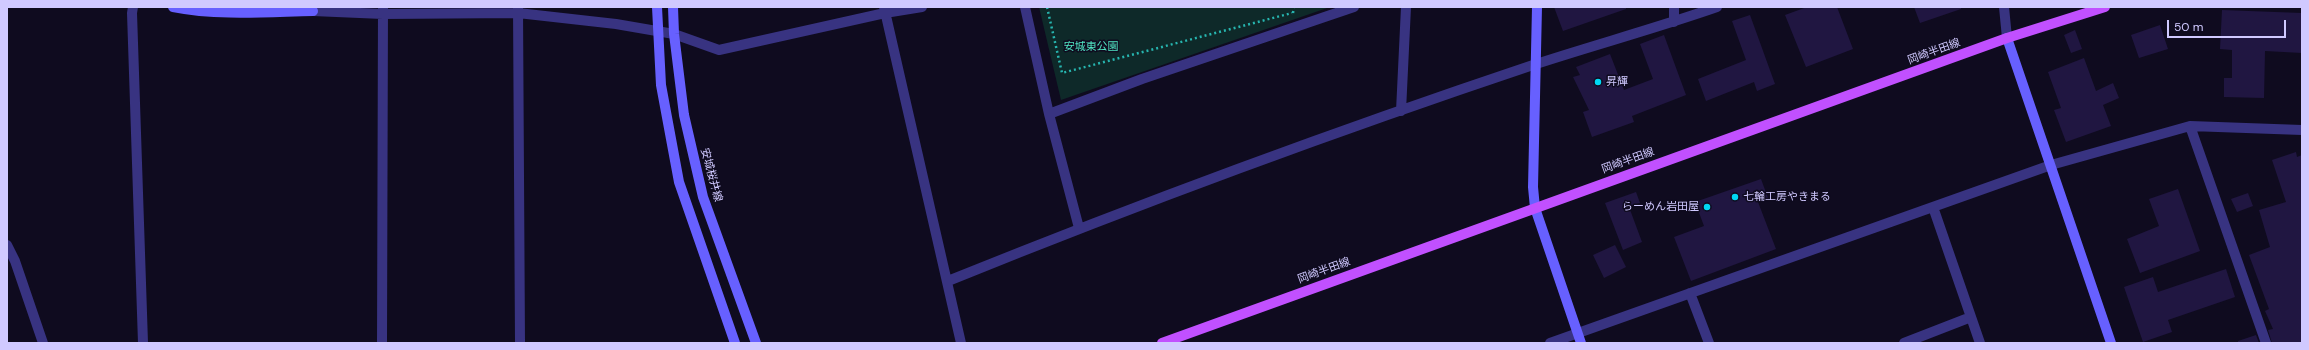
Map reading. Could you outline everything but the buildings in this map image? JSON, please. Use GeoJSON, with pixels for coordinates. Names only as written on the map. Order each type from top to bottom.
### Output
{"type":"FeatureCollection","features":[{"type":"Feature","properties":{"kind":"main road","name":"岡崎半田線"},"geometry":{"type":"LineString","coordinates":[[1162,343],[2007,38],[2105,7]]}},
{"type":"Feature","properties":{"kind":"street"},"geometry":{"type":"LineString","coordinates":[[134,7],[132,13],[143,343]]}},
{"type":"Feature","properties":{"kind":"street"},"geometry":{"type":"LineString","coordinates":[[173,7],[195,11],[518,10],[674,34],[719,50],[884,10],[922,7]]}},
{"type":"Feature","properties":{"kind":"street"},"geometry":{"type":"LineString","coordinates":[[657,7],[657,31],[661,86],[679,182],[735,343]]}},
{"type":"Feature","properties":{"kind":"street","name":"安城桜井線"},"geometry":{"type":"LineString","coordinates":[[673,7],[674,34],[684,115],[703,197],[756,343]]}},
{"type":"Feature","properties":{"kind":"street"},"geometry":{"type":"LineString","coordinates":[[1025,7],[1049,114],[1079,228]]}},
{"type":"Feature","properties":{"kind":"street"},"geometry":{"type":"LineString","coordinates":[[1049,114],[1237,46],[1295,29],[1354,7]]}},
{"type":"Feature","properties":{"kind":"street"},"geometry":{"type":"LineString","coordinates":[[1401,111],[1406,7]]}},
{"type":"Feature","properties":{"kind":"street"},"geometry":{"type":"LineString","coordinates":[[1537,7],[1533,187],[1535,208],[1581,343]]}},
{"type":"Feature","properties":{"kind":"street"},"geometry":{"type":"LineString","coordinates":[[1674,7],[1674,22]]}},
{"type":"Feature","properties":{"kind":"street"},"geometry":{"type":"LineString","coordinates":[[948,281],[1079,228],[1401,111],[1535,65],[1674,22],[1717,7]]}},
{"type":"Feature","properties":{"kind":"street"},"geometry":{"type":"LineString","coordinates":[[2004,7],[2007,38],[2111,343]]}},
{"type":"Feature","properties":{"kind":"street"},"geometry":{"type":"LineString","coordinates":[[382,343],[383,10]]}},
{"type":"Feature","properties":{"kind":"street"},"geometry":{"type":"LineString","coordinates":[[518,10],[520,343]]}},
{"type":"Feature","properties":{"kind":"street"},"geometry":{"type":"LineString","coordinates":[[884,10],[948,281],[961,343]]}},
{"type":"Feature","properties":{"kind":"street"},"geometry":{"type":"LineString","coordinates":[[2190,126],[2266,343]]}},
{"type":"Feature","properties":{"kind":"street"},"geometry":{"type":"LineString","coordinates":[[1550,343],[2051,165],[2190,126],[2302,130]]}},
{"type":"Feature","properties":{"kind":"street"},"geometry":{"type":"LineString","coordinates":[[1933,207],[1980,343]]}},
{"type":"Feature","properties":{"kind":"street"},"geometry":{"type":"LineString","coordinates":[[7,245],[15,261],[43,343]]}},
{"type":"Feature","properties":{"kind":"street"},"geometry":{"type":"LineString","coordinates":[[1690,293],[1709,343]]}},
{"type":"Feature","properties":{"kind":"street"},"geometry":{"type":"LineString","coordinates":[[1904,343],[1971,317]]}},
{"type":"Feature","properties":{"kind":"path"},"geometry":{"type":"LineString","coordinates":[[1047,7],[1062,73],[1293,13]]}},
{"type":"Feature","properties":{"kind":"path"},"geometry":{"type":"LineString","coordinates":[[1294,7],[1293,13],[1295,29]]}},
{"type":"Feature","properties":{"kind":"green space","name":"安城東公園"},"geometry":{"type":"Polygon","coordinates":[[[1039,7],[1330,7],[1061,100],[1039,7]]]}},
{"type":"Feature","properties":{"kind":"place","name":"昇輝"},"geometry":{"type":"Point","coordinates":[1598,82]}},
{"type":"Feature","properties":{"kind":"place","name":"七輪工房やきまる"},"geometry":{"type":"Point","coordinates":[1735,197]}},
{"type":"Feature","properties":{"kind":"place","name":"らーめん岩田屋"},"geometry":{"type":"Point","coordinates":[1707,207]}}]}
